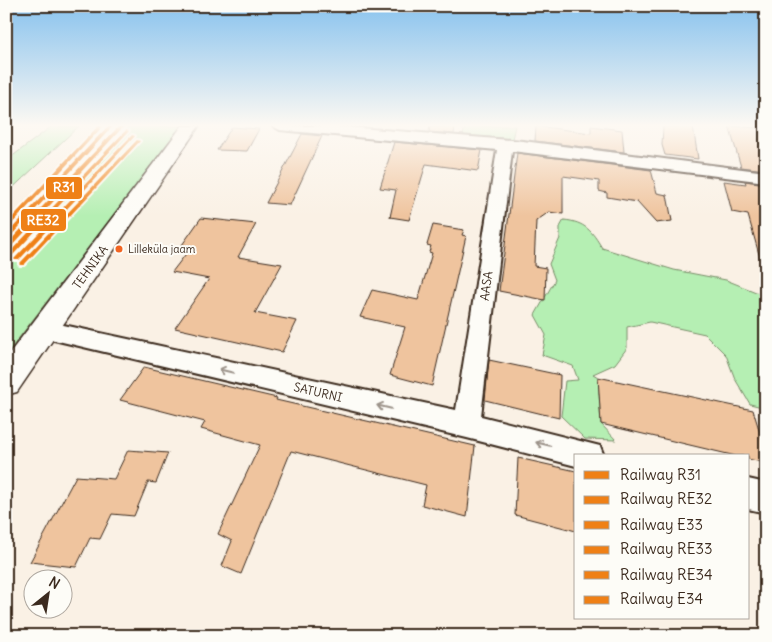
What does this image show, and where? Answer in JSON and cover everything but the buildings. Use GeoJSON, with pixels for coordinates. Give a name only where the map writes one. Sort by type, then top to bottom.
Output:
{"type":"FeatureCollection","features":[{"type":"Feature","properties":{"kind":"main road","name":"TEHNIKA"},"geometry":{"type":"LineString","coordinates":[[6,382],[46,330],[170,156]]}},
{"type":"Feature","properties":{"kind":"street","name":"AASA"},"geometry":{"type":"LineString","coordinates":[[467,426],[515,156]]}},
{"type":"Feature","properties":{"kind":"street"},"geometry":{"type":"LineString","coordinates":[[612,156],[766,177]]}},
{"type":"Feature","properties":{"kind":"street","name":"SATURNI"},"geometry":{"type":"LineString","coordinates":[[46,330],[582,454]]}},
{"type":"Feature","properties":{"kind":"street"},"geometry":{"type":"LineString","coordinates":[[750,494],[766,498]]}},
{"type":"Feature","properties":{"kind":"green space"},"geometry":{"type":"Polygon","coordinates":[[[13,156],[47,156],[6,194],[6,161],[13,156]]]}},
{"type":"Feature","properties":{"kind":"green space"},"geometry":{"type":"Polygon","coordinates":[[[102,156],[158,156],[6,355],[6,263],[102,156]]]}},
{"type":"Feature","properties":{"kind":"green space"},"geometry":{"type":"Polygon","coordinates":[[[564,220],[583,225],[595,237],[602,248],[674,270],[726,280],[766,296],[766,408],[750,404],[735,379],[726,355],[705,334],[650,322],[627,327],[627,348],[615,364],[593,374],[598,377],[601,424],[616,440],[585,439],[561,416],[565,381],[578,380],[573,366],[542,355],[546,335],[535,315],[555,280],[549,264],[560,238],[560,227],[564,220]]]}},
{"type":"Feature","properties":{"kind":"rail line","name":"RE34"},"geometry":{"type":"LineString","coordinates":[[6,227],[73,156]]}},
{"type":"Feature","properties":{"kind":"rail line","name":"E33"},"geometry":{"type":"LineString","coordinates":[[6,238],[83,156]]}},
{"type":"Feature","properties":{"kind":"rail line","name":"R31"},"geometry":{"type":"LineString","coordinates":[[6,249],[94,156]]}},
{"type":"Feature","properties":{"kind":"rail line","name":"RE32"},"geometry":{"type":"LineString","coordinates":[[11,254],[103,156]]}},
{"type":"Feature","properties":{"kind":"rail line","name":"RE33"},"geometry":{"type":"LineString","coordinates":[[17,259],[114,156]]}},
{"type":"Feature","properties":{"kind":"rail line","name":"E34"},"geometry":{"type":"LineString","coordinates":[[22,264],[124,156]]}},
{"type":"Feature","properties":{"kind":"place","name":"Lilleküla jaam"},"geometry":{"type":"Point","coordinates":[119,249]}}]}
